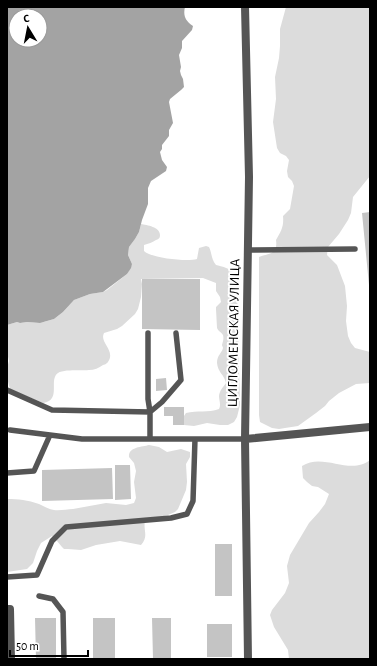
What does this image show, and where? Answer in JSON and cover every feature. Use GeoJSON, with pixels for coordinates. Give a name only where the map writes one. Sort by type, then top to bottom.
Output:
{"type":"FeatureCollection","features":[{"type":"Feature","properties":{"kind":"street","name":"ЦИГЛОМЕНСКАЯ УЛИЦА"},"geometry":{"type":"LineString","coordinates":[[245,7],[249,177],[245,439],[248,659]]}},
{"type":"Feature","properties":{"kind":"street"},"geometry":{"type":"LineString","coordinates":[[245,439],[370,427]]}},
{"type":"Feature","properties":{"kind":"street"},"geometry":{"type":"LineString","coordinates":[[7,609],[10,609],[11,659]]}},
{"type":"Feature","properties":{"kind":"lane"},"geometry":{"type":"LineString","coordinates":[[248,250],[355,249]]}},
{"type":"Feature","properties":{"kind":"lane"},"geometry":{"type":"LineString","coordinates":[[148,333],[148,399],[150,412],[150,439]]}},
{"type":"Feature","properties":{"kind":"lane"},"geometry":{"type":"LineString","coordinates":[[7,390],[52,410],[150,412],[162,402],[181,380],[176,333]]}},
{"type":"Feature","properties":{"kind":"lane"},"geometry":{"type":"LineString","coordinates":[[10,430],[82,439],[245,439]]}},
{"type":"Feature","properties":{"kind":"lane"},"geometry":{"type":"LineString","coordinates":[[7,473],[34,471],[50,435]]}},
{"type":"Feature","properties":{"kind":"lane"},"geometry":{"type":"LineString","coordinates":[[7,577],[37,575],[52,541],[66,527],[172,518],[187,514],[193,501],[195,439]]}},
{"type":"Feature","properties":{"kind":"lane"},"geometry":{"type":"LineString","coordinates":[[39,596],[53,599],[63,612],[64,659]]}},
{"type":"Feature","properties":{"kind":"shaded area"},"geometry":{"type":"Polygon","coordinates":[[[7,7],[185,7],[185,18],[193,26],[192,30],[182,41],[182,48],[179,55],[181,67],[180,71],[184,87],[170,99],[169,102],[173,123],[169,130],[169,136],[162,145],[160,152],[162,160],[167,167],[166,171],[151,181],[148,188],[148,204],[139,232],[129,247],[128,255],[132,264],[131,268],[127,274],[103,292],[90,294],[74,300],[54,319],[40,323],[17,322],[7,325],[7,7]]]}},
{"type":"Feature","properties":{"kind":"shaded area"},"geometry":{"type":"Polygon","coordinates":[[[286,7],[370,7],[370,176],[353,197],[351,213],[348,220],[328,247],[327,255],[337,265],[345,286],[347,306],[346,321],[348,336],[351,343],[355,348],[370,352],[370,383],[356,384],[339,393],[325,406],[298,426],[279,429],[272,428],[260,422],[259,415],[259,257],[270,254],[276,248],[276,240],[283,226],[283,216],[290,209],[294,186],[288,177],[287,171],[289,160],[286,156],[280,153],[277,148],[273,122],[276,99],[275,77],[279,58],[280,29],[286,7]]]}},
{"type":"Feature","properties":{"kind":"shaded area"},"geometry":{"type":"Polygon","coordinates":[[[141,224],[156,228],[160,236],[159,239],[144,245],[144,251],[154,256],[169,259],[192,260],[197,259],[199,248],[206,246],[209,247],[216,265],[230,269],[236,275],[240,405],[234,422],[228,425],[207,423],[194,426],[184,425],[184,416],[186,413],[219,409],[219,394],[226,383],[217,363],[223,348],[223,335],[217,328],[216,307],[221,302],[220,297],[216,291],[216,283],[203,278],[141,279],[141,297],[135,314],[122,326],[104,333],[103,337],[110,354],[110,358],[106,364],[93,370],[58,373],[54,380],[52,398],[43,403],[10,389],[7,378],[9,361],[7,352],[7,325],[17,322],[37,323],[54,319],[74,300],[107,290],[127,274],[132,264],[128,255],[129,247],[139,232],[141,224]]]}},
{"type":"Feature","properties":{"kind":"shaded area"},"geometry":{"type":"Polygon","coordinates":[[[149,445],[159,447],[167,452],[181,449],[190,452],[190,457],[186,464],[186,490],[178,509],[168,515],[152,517],[145,521],[145,539],[141,545],[120,541],[96,545],[81,550],[64,549],[52,536],[41,543],[33,563],[27,569],[7,572],[7,499],[31,502],[56,510],[73,509],[106,503],[126,505],[134,503],[136,498],[134,482],[136,471],[129,454],[133,449],[149,445]]]}},
{"type":"Feature","properties":{"kind":"shaded area"},"geometry":{"type":"Polygon","coordinates":[[[370,460],[370,659],[289,659],[288,650],[274,627],[270,615],[285,593],[289,583],[287,566],[290,555],[309,523],[325,504],[329,494],[318,487],[312,486],[303,478],[302,466],[310,462],[319,461],[354,466],[370,460]]]}},
{"type":"Feature","properties":{"kind":"building"},"geometry":{"type":"Polygon","coordinates":[[[370,212],[370,285],[369,285],[362,213],[370,212]]]}},
{"type":"Feature","properties":{"kind":"building"},"geometry":{"type":"Polygon","coordinates":[[[142,279],[200,279],[200,330],[142,329],[142,279]]]}},
{"type":"Feature","properties":{"kind":"building"},"geometry":{"type":"Polygon","coordinates":[[[166,378],[167,390],[156,391],[156,379],[166,378]]]}},
{"type":"Feature","properties":{"kind":"building"},"geometry":{"type":"Polygon","coordinates":[[[164,407],[184,407],[184,425],[173,425],[173,416],[164,416],[164,407]]]}},
{"type":"Feature","properties":{"kind":"building"},"geometry":{"type":"Polygon","coordinates":[[[115,465],[130,465],[131,499],[115,500],[115,465]]]}},
{"type":"Feature","properties":{"kind":"building"},"geometry":{"type":"Polygon","coordinates":[[[112,468],[113,499],[42,501],[42,470],[112,468]]]}},
{"type":"Feature","properties":{"kind":"building"},"geometry":{"type":"Polygon","coordinates":[[[215,544],[232,544],[232,596],[215,596],[215,544]]]}},
{"type":"Feature","properties":{"kind":"building"},"geometry":{"type":"Polygon","coordinates":[[[35,618],[56,618],[56,659],[36,659],[35,618]]]}},
{"type":"Feature","properties":{"kind":"building"},"geometry":{"type":"Polygon","coordinates":[[[93,618],[115,618],[115,659],[93,659],[93,618]]]}},
{"type":"Feature","properties":{"kind":"building"},"geometry":{"type":"Polygon","coordinates":[[[152,618],[171,618],[171,659],[153,659],[152,618]]]}},
{"type":"Feature","properties":{"kind":"building"},"geometry":{"type":"Polygon","coordinates":[[[207,624],[232,624],[232,657],[207,657],[207,624]]]}}]}
